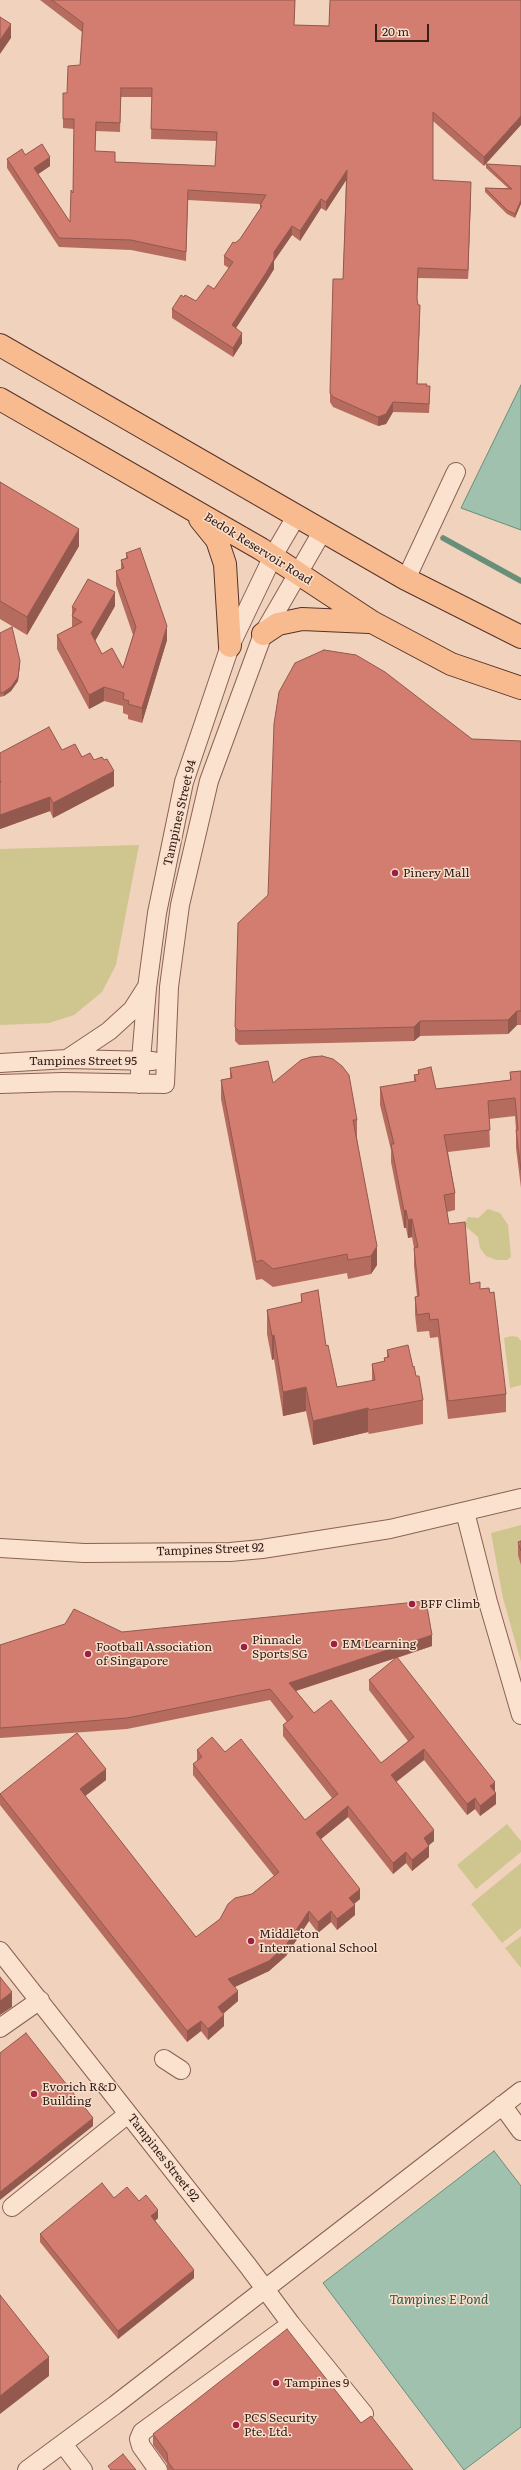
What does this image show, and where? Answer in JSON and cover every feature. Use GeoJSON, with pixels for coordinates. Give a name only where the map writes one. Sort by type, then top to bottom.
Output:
{"type":"FeatureCollection","features":[{"type":"Feature","properties":{"kind":"main road"},"geometry":{"type":"LineString","coordinates":[[0,345],[297,515],[322,532],[406,579],[521,637]]}},
{"type":"Feature","properties":{"kind":"main road","name":"Bedok Reservoir Road"},"geometry":{"type":"LineString","coordinates":[[0,399],[188,505],[273,556],[372,622],[451,664],[521,688]]}},
{"type":"Feature","properties":{"kind":"main road"},"geometry":{"type":"LineString","coordinates":[[188,505],[217,540],[225,564],[230,646]]}},
{"type":"Feature","properties":{"kind":"main road"},"geometry":{"type":"LineString","coordinates":[[263,634],[278,624],[302,619],[372,622]]}},
{"type":"Feature","properties":{"kind":"street"},"geometry":{"type":"LineString","coordinates":[[406,579],[416,553],[456,472]]}},
{"type":"Feature","properties":{"kind":"street","name":"Tampines Street 94"},"geometry":{"type":"LineString","coordinates":[[139,1084],[147,988],[157,912],[184,782],[230,646],[273,556],[297,515]]}},
{"type":"Feature","properties":{"kind":"street","name":"Tampines Street 94"},"geometry":{"type":"LineString","coordinates":[[165,1084],[169,987],[180,905],[209,781],[263,634],[322,532]]}},
{"type":"Feature","properties":{"kind":"street"},"geometry":{"type":"LineString","coordinates":[[67,1059],[109,1031],[132,1010],[147,988]]}},
{"type":"Feature","properties":{"kind":"street","name":"Tampines Street 95"},"geometry":{"type":"LineString","coordinates":[[0,1063],[67,1059],[140,1061],[166,1060]]}},
{"type":"Feature","properties":{"kind":"street","name":"Tampines Street 95"},"geometry":{"type":"LineString","coordinates":[[0,1084],[63,1082],[165,1084]]}},
{"type":"Feature","properties":{"kind":"street","name":"Tampines Street 92"},"geometry":{"type":"LineString","coordinates":[[0,1548],[84,1553],[230,1552],[390,1529],[521,1498]]}},
{"type":"Feature","properties":{"kind":"street"},"geometry":{"type":"LineString","coordinates":[[465,1512],[494,1624],[521,1715]]}},
{"type":"Feature","properties":{"kind":"street","name":"Tampines Street 92"},"geometry":{"type":"LineString","coordinates":[[0,1951],[266,2289],[291,2324],[364,2414]]}},
{"type":"Feature","properties":{"kind":"street"},"geometry":{"type":"LineString","coordinates":[[0,2028],[40,2000]]}},
{"type":"Feature","properties":{"kind":"street"},"geometry":{"type":"LineString","coordinates":[[164,2059],[181,2070]]}},
{"type":"Feature","properties":{"kind":"street"},"geometry":{"type":"LineString","coordinates":[[27,2470],[266,2289],[446,2147],[521,2091]]}},
{"type":"Feature","properties":{"kind":"street"},"geometry":{"type":"LineString","coordinates":[[502,2105],[521,2131]]}},
{"type":"Feature","properties":{"kind":"street"},"geometry":{"type":"LineString","coordinates":[[12,2207],[128,2114]]}},
{"type":"Feature","properties":{"kind":"street"},"geometry":{"type":"LineString","coordinates":[[158,2470],[141,2446],[139,2439],[142,2432],[291,2324]]}},
{"type":"Feature","properties":{"kind":"street"},"geometry":{"type":"LineString","coordinates":[[63,2444],[83,2470]]}},
{"type":"Feature","properties":{"kind":"shaded area"},"geometry":{"type":"Polygon","coordinates":[[[139,845],[116,965],[102,992],[74,1015],[49,1023],[0,1025],[0,849],[139,845]]]}},
{"type":"Feature","properties":{"kind":"shaded area"},"geometry":{"type":"Polygon","coordinates":[[[488,1209],[500,1213],[508,1225],[511,1257],[507,1260],[497,1260],[486,1256],[480,1248],[478,1237],[464,1225],[468,1217],[478,1218],[488,1209]]]}},
{"type":"Feature","properties":{"kind":"shaded area"},"geometry":{"type":"Polygon","coordinates":[[[512,1336],[518,1337],[521,1341],[521,1385],[510,1388],[504,1338],[512,1336]]]}},
{"type":"Feature","properties":{"kind":"shaded area"},"geometry":{"type":"Polygon","coordinates":[[[521,1525],[521,1662],[503,1598],[491,1533],[521,1525]]]}},
{"type":"Feature","properties":{"kind":"shaded area"},"geometry":{"type":"Polygon","coordinates":[[[507,1824],[521,1841],[521,1852],[476,1889],[457,1865],[507,1824]]]}},
{"type":"Feature","properties":{"kind":"shaded area"},"geometry":{"type":"Polygon","coordinates":[[[521,1863],[521,1928],[502,1943],[471,1904],[521,1863]]]}},
{"type":"Feature","properties":{"kind":"shaded area"},"geometry":{"type":"Polygon","coordinates":[[[521,1936],[521,1968],[505,1948],[521,1936]]]}},
{"type":"Feature","properties":{"kind":"water"},"geometry":{"type":"Polygon","coordinates":[[[521,385],[521,530],[461,508],[521,385]]]}},
{"type":"Feature","properties":{"kind":"water","name":"Tampines E Pond"},"geometry":{"type":"Polygon","coordinates":[[[494,2151],[521,2186],[521,2427],[464,2470],[323,2283],[494,2151]]]}},
{"type":"Feature","properties":{"kind":"building"},"geometry":{"type":"Polygon","coordinates":[[[52,0],[295,0],[294,25],[329,26],[330,0],[521,0],[521,116],[484,157],[433,112],[433,180],[471,182],[468,270],[418,268],[417,298],[418,305],[420,305],[417,384],[427,384],[426,386],[430,386],[429,404],[393,402],[386,414],[378,417],[333,397],[330,393],[333,279],[343,279],[347,170],[326,202],[321,199],[300,231],[292,226],[274,252],[274,259],[266,273],[232,325],[242,333],[233,348],[172,309],[181,295],[184,297],[185,295],[196,301],[208,285],[214,289],[233,262],[224,256],[233,242],[235,243],[240,239],[262,206],[260,205],[266,195],[188,190],[186,252],[131,240],[59,238],[7,159],[22,149],[25,155],[42,144],[50,157],[34,168],[70,222],[71,190],[73,193],[74,119],[63,119],[63,93],[67,93],[68,66],[80,65],[83,23],[52,0]],[[121,88],[120,123],[96,122],[95,151],[115,152],[115,162],[215,166],[217,132],[151,129],[152,88],[121,88]]]}},
{"type":"Feature","properties":{"kind":"building"},"geometry":{"type":"Polygon","coordinates":[[[0,17],[11,24],[0,40],[0,17]]]}},
{"type":"Feature","properties":{"kind":"building"},"geometry":{"type":"Polygon","coordinates":[[[486,164],[521,166],[521,200],[515,214],[507,210],[485,188],[512,189],[486,164]]]}},
{"type":"Feature","properties":{"kind":"building"},"geometry":{"type":"Polygon","coordinates":[[[0,482],[79,529],[27,617],[0,601],[0,482]]]}},
{"type":"Feature","properties":{"kind":"building"},"geometry":{"type":"Polygon","coordinates":[[[140,548],[167,626],[142,708],[128,704],[129,701],[123,699],[124,693],[104,687],[89,695],[57,635],[82,622],[72,616],[76,609],[72,607],[88,579],[115,592],[91,633],[102,654],[112,648],[123,668],[136,627],[116,571],[124,568],[121,560],[128,558],[126,553],[140,548]]]}},
{"type":"Feature","properties":{"kind":"building"},"geometry":{"type":"Polygon","coordinates":[[[12,627],[20,661],[18,677],[11,687],[0,693],[0,633],[12,627]]]}},
{"type":"Feature","properties":{"kind":"building","name":"Pinery Mall"},"geometry":{"type":"Polygon","coordinates":[[[324,650],[356,655],[385,672],[472,739],[521,741],[521,1011],[517,1011],[508,1020],[420,1021],[414,1027],[239,1031],[235,1027],[238,923],[268,895],[274,724],[279,692],[295,663],[324,650]]]}},
{"type":"Feature","properties":{"kind":"building"},"geometry":{"type":"Polygon","coordinates":[[[49,727],[62,750],[75,744],[82,757],[90,753],[94,760],[102,757],[104,760],[107,759],[114,771],[53,803],[50,797],[0,815],[0,753],[49,727]]]}},
{"type":"Feature","properties":{"kind":"building"},"geometry":{"type":"Polygon","coordinates":[[[322,1056],[333,1059],[342,1066],[349,1075],[357,1120],[353,1120],[377,1246],[371,1256],[348,1260],[347,1254],[273,1269],[262,1260],[256,1262],[221,1080],[232,1078],[230,1068],[268,1061],[273,1083],[301,1060],[322,1056]]]}},
{"type":"Feature","properties":{"kind":"building"},"geometry":{"type":"Polygon","coordinates":[[[431,1067],[436,1089],[511,1080],[510,1072],[521,1071],[521,1170],[516,1130],[518,1130],[515,1098],[488,1101],[490,1130],[444,1135],[455,1193],[444,1195],[449,1224],[465,1222],[470,1284],[480,1282],[480,1289],[489,1288],[490,1293],[494,1292],[506,1394],[448,1401],[438,1319],[430,1320],[429,1313],[417,1315],[415,1297],[419,1296],[414,1248],[418,1247],[412,1219],[408,1220],[406,1210],[404,1211],[391,1144],[394,1144],[380,1087],[416,1081],[414,1075],[419,1074],[418,1070],[431,1067]]]}},
{"type":"Feature","properties":{"kind":"building"},"geometry":{"type":"Polygon","coordinates":[[[318,1290],[326,1346],[328,1345],[337,1387],[375,1380],[372,1364],[385,1361],[384,1358],[389,1357],[387,1350],[408,1345],[416,1376],[419,1376],[423,1400],[369,1410],[368,1408],[313,1421],[306,1387],[283,1392],[274,1335],[272,1336],[267,1310],[302,1302],[301,1294],[318,1290]]]}},
{"type":"Feature","properties":{"kind":"building"},"geometry":{"type":"Polygon","coordinates":[[[521,1541],[521,1551],[518,1542],[521,1541]]]}},
{"type":"Feature","properties":{"kind":"building"},"geometry":{"type":"Polygon","coordinates":[[[426,1601],[432,1635],[289,1683],[314,1713],[331,1700],[381,1763],[414,1737],[369,1680],[397,1657],[495,1782],[490,1786],[496,1793],[480,1806],[475,1798],[467,1804],[424,1749],[391,1775],[434,1830],[424,1838],[429,1846],[412,1860],[406,1852],[393,1863],[348,1806],[316,1833],[360,1889],[349,1898],[355,1905],[337,1919],[331,1911],[318,1922],[309,1911],[286,1945],[269,1961],[228,1979],[238,1991],[218,2007],[224,2015],[208,2029],[201,2021],[187,2031],[0,1794],[77,1733],[106,1769],[80,1789],[196,1937],[220,1919],[228,1904],[235,1898],[252,1894],[279,1872],[193,1764],[202,1757],[197,1750],[212,1737],[225,1752],[241,1739],[305,1820],[338,1794],[283,1725],[293,1717],[270,1689],[127,1718],[0,1728],[0,1645],[65,1624],[74,1609],[122,1632],[426,1601]]]}},
{"type":"Feature","properties":{"kind":"building"},"geometry":{"type":"Polygon","coordinates":[[[0,1977],[12,1992],[0,2001],[0,1977]]]}},
{"type":"Feature","properties":{"kind":"building","name":"Evorich R&D Building"},"geometry":{"type":"Polygon","coordinates":[[[26,2033],[93,2118],[0,2192],[0,2053],[26,2033]]]}},
{"type":"Feature","properties":{"kind":"building"},"geometry":{"type":"Polygon","coordinates":[[[102,2183],[114,2198],[127,2187],[139,2201],[146,2195],[158,2210],[151,2216],[194,2270],[118,2331],[40,2234],[102,2183]]]}},
{"type":"Feature","properties":{"kind":"building"},"geometry":{"type":"Polygon","coordinates":[[[0,2295],[49,2357],[0,2396],[0,2295]]]}},
{"type":"Feature","properties":{"kind":"building","name":"Tampines 9"},"geometry":{"type":"Polygon","coordinates":[[[287,2329],[361,2423],[371,2416],[413,2470],[174,2470],[168,2462],[167,2453],[153,2434],[287,2329]]]}},
{"type":"Feature","properties":{"kind":"building"},"geometry":{"type":"Polygon","coordinates":[[[123,2454],[136,2470],[111,2470],[108,2466],[123,2454]]]}},
{"type":"Feature","properties":{"kind":"waterway"},"geometry":{"type":"LineString","coordinates":[[443,538],[521,581]]}},
{"type":"Feature","properties":{"kind":"place","name":"Pinery Mall"},"geometry":{"type":"Point","coordinates":[395,873]}},
{"type":"Feature","properties":{"kind":"place","name":"BFF Climb"},"geometry":{"type":"Point","coordinates":[412,1604]}},
{"type":"Feature","properties":{"kind":"place","name":"EM Learning"},"geometry":{"type":"Point","coordinates":[334,1644]}},
{"type":"Feature","properties":{"kind":"place","name":"Pinnacle Sports SG"},"geometry":{"type":"Point","coordinates":[244,1647]}},
{"type":"Feature","properties":{"kind":"place","name":"Football Association of Singapore"},"geometry":{"type":"Point","coordinates":[88,1654]}},
{"type":"Feature","properties":{"kind":"place","name":"Middleton International School"},"geometry":{"type":"Point","coordinates":[251,1941]}},
{"type":"Feature","properties":{"kind":"place","name":"Evorich R&D Building"},"geometry":{"type":"Point","coordinates":[34,2094]}},
{"type":"Feature","properties":{"kind":"place","name":"Tampines 9"},"geometry":{"type":"Point","coordinates":[276,2383]}},
{"type":"Feature","properties":{"kind":"place","name":"PCS Security Pte. Ltd."},"geometry":{"type":"Point","coordinates":[236,2425]}}]}
